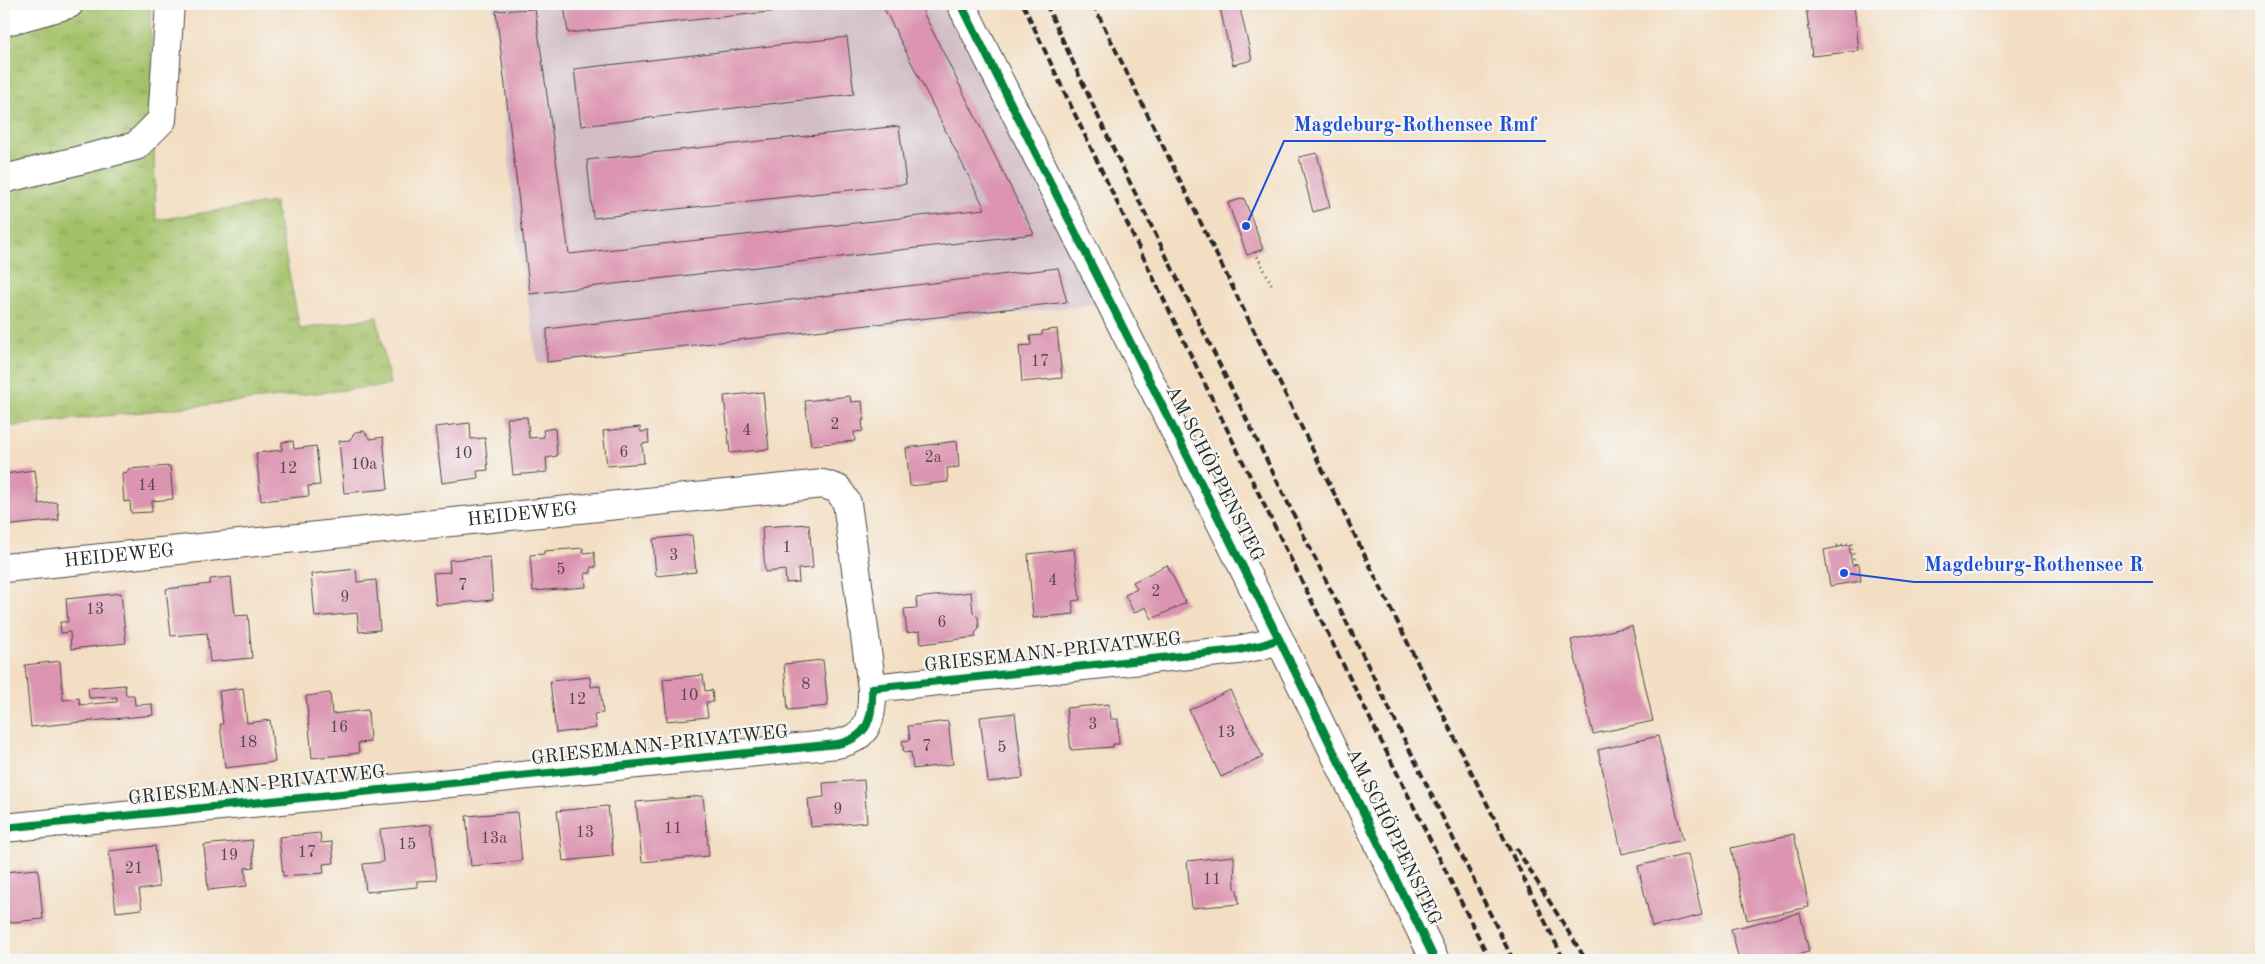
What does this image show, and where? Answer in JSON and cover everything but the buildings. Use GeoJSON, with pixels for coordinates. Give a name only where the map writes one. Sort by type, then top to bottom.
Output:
{"type":"FeatureCollection","features":[{"type":"Feature","properties":{"kind":"street"},"geometry":{"type":"LineString","coordinates":[[4,22],[69,4]]}},
{"type":"Feature","properties":{"kind":"street"},"geometry":{"type":"LineString","coordinates":[[4,179],[136,146],[162,120],[170,4]]}},
{"type":"Feature","properties":{"kind":"street","name":"AM SCHÖPPENSTEG"},"geometry":{"type":"LineString","coordinates":[[961,4],[1279,639],[1435,960]]}},
{"type":"Feature","properties":{"kind":"street","name":"HEIDEWEG"},"geometry":{"type":"LineString","coordinates":[[4,568],[826,484],[835,487],[843,494],[849,511],[872,688]]}},
{"type":"Feature","properties":{"kind":"street","name":"GRIESEMANN-PRIVATWEG"},"geometry":{"type":"LineString","coordinates":[[4,828],[837,744],[852,740],[861,734],[866,727],[872,708],[872,688],[1238,650],[1279,639]]}},
{"type":"Feature","properties":{"kind":"path"},"geometry":{"type":"LineString","coordinates":[[1255,252],[1272,285]]}},
{"type":"Feature","properties":{"kind":"path"},"geometry":{"type":"LineString","coordinates":[[1837,546],[1851,543],[1855,565]]}},
{"type":"Feature","properties":{"kind":"shaded area"},"geometry":{"type":"Polygon","coordinates":[[[493,4],[944,4],[1097,304],[538,364],[516,229],[493,4]]]}},
{"type":"Feature","properties":{"kind":"green space"},"geometry":{"type":"Polygon","coordinates":[[[4,4],[150,4],[156,220],[275,202],[300,329],[377,317],[390,385],[4,427],[4,4]]]}},
{"type":"Feature","properties":{"kind":"railway"},"geometry":{"type":"LineString","coordinates":[[1023,4],[1195,364],[1490,960]]}},
{"type":"Feature","properties":{"kind":"railway"},"geometry":{"type":"LineString","coordinates":[[1046,4],[1110,142],[1513,960]]}},
{"type":"Feature","properties":{"kind":"railway"},"geometry":{"type":"LineString","coordinates":[[1093,4],[1564,960]]}},
{"type":"Feature","properties":{"kind":"railway"},"geometry":{"type":"LineString","coordinates":[[1516,848],[1586,960]]}},
{"type":"Feature","properties":{"kind":"cycle path"},"geometry":{"type":"LineString","coordinates":[[961,4],[1279,639],[1435,960]]}},
{"type":"Feature","properties":{"kind":"cycle path"},"geometry":{"type":"LineString","coordinates":[[4,828],[837,744],[856,737],[867,725],[870,717],[872,688],[1238,650],[1279,639]]}},
{"type":"Feature","properties":{"kind":"place","name":"Magdeburg-Rothensee Rmf"},"geometry":{"type":"Point","coordinates":[1246,226]}},
{"type":"Feature","properties":{"kind":"place","name":"Magdeburg-Rothensee R"},"geometry":{"type":"Point","coordinates":[1844,573]}}]}
